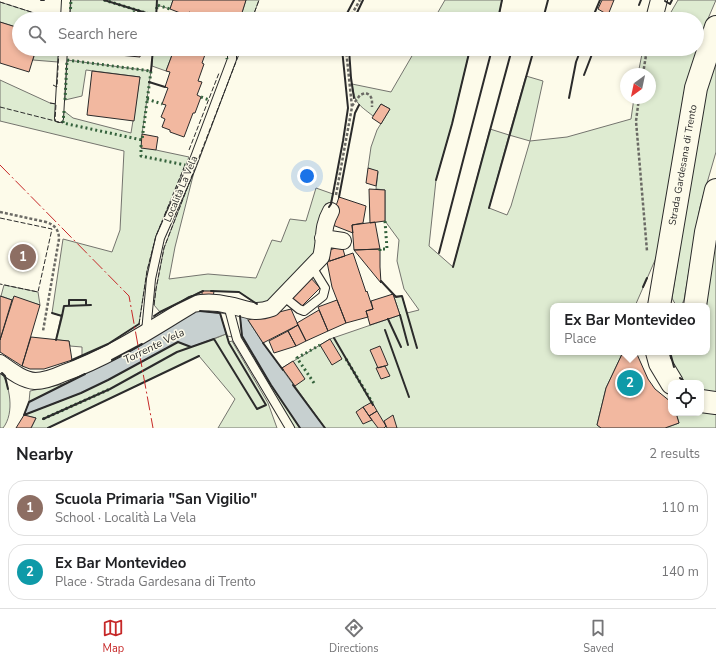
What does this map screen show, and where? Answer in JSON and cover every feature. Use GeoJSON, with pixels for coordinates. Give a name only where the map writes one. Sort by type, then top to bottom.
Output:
{"type":"FeatureCollection","features":[{"type":"Feature","properties":{"kind":"main road","name":"Strada Gardesana di Trento"},"geometry":{"type":"LineString","coordinates":[[660,303],[696,88],[716,27]]}},
{"type":"Feature","properties":{"kind":"main road"},"geometry":{"type":"LineString","coordinates":[[695,303],[706,232],[716,190]]}},
{"type":"Feature","properties":{"kind":"main road"},"geometry":{"type":"LineString","coordinates":[[658,355],[660,363],[670,380]]}},
{"type":"Feature","properties":{"kind":"main road"},"geometry":{"type":"LineString","coordinates":[[704,401],[716,403]]}},
{"type":"Feature","properties":{"kind":"street"},"geometry":{"type":"LineString","coordinates":[[656,12],[659,0]]}},
{"type":"Feature","properties":{"kind":"street"},"geometry":{"type":"LineString","coordinates":[[0,363],[22,377],[34,381],[46,380],[81,367],[146,332],[193,304],[206,303],[229,310],[265,310],[272,308],[321,257],[325,223],[331,211]]}},
{"type":"Feature","properties":{"kind":"street"},"geometry":{"type":"LineString","coordinates":[[323,238],[343,241]]}},
{"type":"Feature","properties":{"kind":"lane"},"geometry":{"type":"LineString","coordinates":[[65,12],[66,0]]}},
{"type":"Feature","properties":{"kind":"lane"},"geometry":{"type":"LineString","coordinates":[[59,118],[63,56]]}},
{"type":"Feature","properties":{"kind":"lane","name":"Località La Vela"},"geometry":{"type":"LineString","coordinates":[[146,332],[151,279],[160,238],[191,168],[232,56]]}},
{"type":"Feature","properties":{"kind":"lane"},"geometry":{"type":"LineString","coordinates":[[283,296],[299,309],[304,311],[323,296],[325,288],[312,267]]}},
{"type":"Feature","properties":{"kind":"lane"},"geometry":{"type":"LineString","coordinates":[[229,310],[237,339],[290,428]]}},
{"type":"Feature","properties":{"kind":"path"},"geometry":{"type":"LineString","coordinates":[[353,12],[360,0]]}},
{"type":"Feature","properties":{"kind":"path"},"geometry":{"type":"LineString","coordinates":[[331,211],[334,205],[352,107],[347,56]]}},
{"type":"Feature","properties":{"kind":"path"},"geometry":{"type":"LineString","coordinates":[[644,68],[646,56]]}},
{"type":"Feature","properties":{"kind":"path"},"geometry":{"type":"LineString","coordinates":[[352,107],[360,95],[365,93],[370,95],[372,107]]}},
{"type":"Feature","properties":{"kind":"path"},"geometry":{"type":"LineString","coordinates":[[638,104],[636,121],[647,252]]}},
{"type":"Feature","properties":{"kind":"path"},"geometry":{"type":"LineString","coordinates":[[0,212],[46,222],[53,225],[58,231],[59,239],[43,331]]}},
{"type":"Feature","properties":{"kind":"green space"},"geometry":{"type":"Polygon","coordinates":[[[71,0],[173,0],[170,9],[157,5],[156,12],[142,12],[135,10],[134,12],[70,12],[71,0]]]}},
{"type":"Feature","properties":{"kind":"green space"},"geometry":{"type":"Polygon","coordinates":[[[246,0],[259,0],[255,12],[242,12],[246,0]]]}},
{"type":"Feature","properties":{"kind":"green space"},"geometry":{"type":"Polygon","coordinates":[[[445,0],[502,0],[500,12],[438,12],[445,0]]]}},
{"type":"Feature","properties":{"kind":"green space"},"geometry":{"type":"Polygon","coordinates":[[[678,0],[716,0],[704,30],[704,12],[671,12],[678,0]]]}},
{"type":"Feature","properties":{"kind":"green space"},"geometry":{"type":"Polygon","coordinates":[[[0,2],[31,12],[12,12],[12,26],[0,22],[0,2]]]}},
{"type":"Feature","properties":{"kind":"green space"},"geometry":{"type":"Polygon","coordinates":[[[716,53],[716,152],[700,207],[684,300],[682,303],[675,303],[672,298],[705,85],[716,53]]]}},
{"type":"Feature","properties":{"kind":"green space"},"geometry":{"type":"Polygon","coordinates":[[[34,56],[58,56],[58,62],[33,60],[34,56]]]}},
{"type":"Feature","properties":{"kind":"green space"},"geometry":{"type":"Polygon","coordinates":[[[153,56],[172,56],[166,71],[152,66],[153,56]]]}},
{"type":"Feature","properties":{"kind":"green space"},"geometry":{"type":"Polygon","coordinates":[[[412,56],[468,56],[452,124],[436,180],[429,246],[453,267],[490,129],[509,135],[489,208],[507,215],[530,141],[567,137],[631,119],[633,104],[656,104],[656,68],[639,68],[642,56],[696,56],[684,93],[659,247],[656,258],[636,303],[550,303],[550,355],[622,355],[606,388],[597,425],[601,428],[325,428],[282,368],[330,339],[400,315],[393,294],[396,296],[402,296],[407,313],[419,310],[404,289],[397,261],[399,240],[385,221],[385,190],[376,189],[378,172],[368,168],[371,147],[377,130],[390,109],[381,104],[373,116],[356,100],[352,84],[391,92],[412,56]]]}},
{"type":"Feature","properties":{"kind":"green space"},"geometry":{"type":"Polygon","coordinates":[[[67,60],[151,71],[142,134],[156,150],[189,157],[156,236],[147,271],[139,324],[108,344],[82,356],[82,347],[70,346],[69,341],[56,340],[61,316],[52,313],[63,239],[112,252],[120,230],[124,151],[0,121],[0,80],[50,103],[56,104],[55,121],[63,122],[64,111],[73,118],[131,133],[140,77],[86,70],[82,96],[65,100],[67,60]]]}},
{"type":"Feature","properties":{"kind":"green space"},"geometry":{"type":"Polygon","coordinates":[[[526,76],[543,81],[530,141],[509,135],[526,76]]]}},
{"type":"Feature","properties":{"kind":"green space"},"geometry":{"type":"Polygon","coordinates":[[[195,168],[175,247],[169,279],[208,274],[256,278],[272,240],[281,242],[290,219],[306,221],[316,188],[333,194],[315,259],[270,303],[257,304],[239,292],[202,291],[160,312],[154,305],[164,248],[195,168]]]}},
{"type":"Feature","properties":{"kind":"green space"},"geometry":{"type":"Polygon","coordinates":[[[716,232],[716,393],[704,391],[704,380],[683,380],[676,370],[671,355],[710,355],[710,303],[706,303],[716,232]]]}},
{"type":"Feature","properties":{"kind":"green space"},"geometry":{"type":"Polygon","coordinates":[[[4,285],[38,292],[40,305],[14,297],[12,300],[1,296],[4,285]]]}},
{"type":"Feature","properties":{"kind":"green space"},"geometry":{"type":"Polygon","coordinates":[[[226,334],[229,342],[232,341],[268,403],[277,428],[218,428],[235,399],[199,356],[48,428],[31,428],[36,418],[24,415],[81,393],[178,342],[214,339],[226,334]]]}},
{"type":"Feature","properties":{"kind":"green space"},"geometry":{"type":"Polygon","coordinates":[[[242,336],[271,385],[300,428],[295,428],[268,386],[239,338],[242,336]]]}},
{"type":"Feature","properties":{"kind":"green space"},"geometry":{"type":"Polygon","coordinates":[[[0,370],[9,391],[10,399],[9,415],[3,428],[0,428],[0,370]]]}},
{"type":"Feature","properties":{"kind":"green space"},"geometry":{"type":"Polygon","coordinates":[[[68,383],[29,402],[30,391],[68,383]]]}},
{"type":"Feature","properties":{"kind":"green space"},"geometry":{"type":"Polygon","coordinates":[[[704,412],[716,414],[716,428],[665,428],[679,423],[677,416],[704,416],[704,412]]]}},
{"type":"Feature","properties":{"kind":"water","name":"Torrente Vela"},"geometry":{"type":"Polygon","coordinates":[[[202,311],[246,317],[263,343],[325,428],[300,428],[271,385],[242,337],[226,334],[191,347],[178,342],[81,393],[24,415],[29,402],[127,353],[192,312],[202,311]]]}},
{"type":"Feature","properties":{"kind":"pier"},"geometry":{"type":"Polygon","coordinates":[[[220,313],[240,316],[242,336],[238,338],[227,336],[220,313]]]}},
{"type":"Feature","properties":{"kind":"building"},"geometry":{"type":"Polygon","coordinates":[[[173,0],[246,0],[242,12],[178,12],[170,9],[173,0]]]}},
{"type":"Feature","properties":{"kind":"building"},"geometry":{"type":"Polygon","coordinates":[[[602,0],[614,0],[609,12],[603,12],[598,9],[602,0]]]}},
{"type":"Feature","properties":{"kind":"building"},"geometry":{"type":"Polygon","coordinates":[[[0,22],[12,26],[12,56],[34,56],[29,72],[0,63],[0,22]]]}},
{"type":"Feature","properties":{"kind":"building"},"geometry":{"type":"Polygon","coordinates":[[[172,56],[204,56],[202,63],[204,64],[198,81],[202,82],[197,95],[201,97],[184,137],[170,132],[170,130],[162,127],[165,119],[161,117],[166,105],[162,104],[168,88],[165,87],[170,72],[166,71],[172,56]]]}},
{"type":"Feature","properties":{"kind":"building"},"geometry":{"type":"Polygon","coordinates":[[[92,71],[140,77],[134,121],[87,115],[92,71]]]}},
{"type":"Feature","properties":{"kind":"building"},"geometry":{"type":"Polygon","coordinates":[[[381,104],[390,109],[381,124],[372,118],[381,104]]]}},
{"type":"Feature","properties":{"kind":"building"},"geometry":{"type":"Polygon","coordinates":[[[142,134],[158,137],[156,150],[141,148],[142,134]]]}},
{"type":"Feature","properties":{"kind":"building"},"geometry":{"type":"Polygon","coordinates":[[[368,168],[378,171],[376,186],[366,183],[368,168]]]}},
{"type":"Feature","properties":{"kind":"building"},"geometry":{"type":"Polygon","coordinates":[[[369,189],[385,190],[385,221],[370,223],[369,189]]]}},
{"type":"Feature","properties":{"kind":"building"},"geometry":{"type":"Polygon","coordinates":[[[339,197],[366,206],[363,223],[352,225],[353,233],[330,224],[339,197]]]}},
{"type":"Feature","properties":{"kind":"building"},"geometry":{"type":"Polygon","coordinates":[[[375,222],[380,249],[354,250],[352,225],[375,222]]]}},
{"type":"Feature","properties":{"kind":"building"},"geometry":{"type":"Polygon","coordinates":[[[342,246],[345,256],[330,261],[326,251],[342,246]]]}},
{"type":"Feature","properties":{"kind":"building"},"geometry":{"type":"Polygon","coordinates":[[[380,249],[380,267],[381,283],[354,250],[380,249]]]}},
{"type":"Feature","properties":{"kind":"building"},"geometry":{"type":"Polygon","coordinates":[[[353,253],[373,309],[366,311],[368,317],[346,323],[332,287],[327,262],[353,253]]]}},
{"type":"Feature","properties":{"kind":"building"},"geometry":{"type":"Polygon","coordinates":[[[309,276],[320,288],[301,307],[289,295],[309,276]]]}},
{"type":"Feature","properties":{"kind":"building"},"geometry":{"type":"Polygon","coordinates":[[[202,291],[214,291],[213,298],[202,297],[202,291]]]}},
{"type":"Feature","properties":{"kind":"building"},"geometry":{"type":"Polygon","coordinates":[[[393,294],[400,315],[370,325],[366,311],[373,309],[371,301],[393,294]]]}},
{"type":"Feature","properties":{"kind":"building"},"geometry":{"type":"Polygon","coordinates":[[[0,296],[12,300],[0,340],[0,296]]]}},
{"type":"Feature","properties":{"kind":"building"},"geometry":{"type":"Polygon","coordinates":[[[14,296],[40,305],[22,366],[0,352],[0,340],[14,296]]]}},
{"type":"Feature","properties":{"kind":"building"},"geometry":{"type":"Polygon","coordinates":[[[337,300],[346,323],[328,331],[318,307],[337,300]]]}},
{"type":"Feature","properties":{"kind":"building"},"geometry":{"type":"Polygon","coordinates":[[[291,309],[298,325],[263,343],[248,320],[291,309]]]}},
{"type":"Feature","properties":{"kind":"building"},"geometry":{"type":"Polygon","coordinates":[[[319,310],[328,331],[306,341],[297,323],[319,310]]]}},
{"type":"Feature","properties":{"kind":"building"},"geometry":{"type":"Polygon","coordinates":[[[298,325],[306,341],[296,346],[288,331],[298,325]]]}},
{"type":"Feature","properties":{"kind":"building"},"geometry":{"type":"Polygon","coordinates":[[[288,331],[296,346],[274,353],[269,341],[288,331]]]}},
{"type":"Feature","properties":{"kind":"building"},"geometry":{"type":"Polygon","coordinates":[[[31,337],[69,341],[72,360],[44,369],[30,369],[22,366],[31,337]]]}},
{"type":"Feature","properties":{"kind":"building"},"geometry":{"type":"Polygon","coordinates":[[[330,339],[342,359],[332,365],[320,345],[330,339]]]}},
{"type":"Feature","properties":{"kind":"building"},"geometry":{"type":"Polygon","coordinates":[[[380,346],[388,365],[378,368],[370,350],[380,346]]]}},
{"type":"Feature","properties":{"kind":"building"},"geometry":{"type":"Polygon","coordinates":[[[622,355],[637,355],[648,379],[655,389],[668,400],[668,416],[677,416],[679,423],[665,428],[601,428],[597,425],[606,388],[622,355]]]}},
{"type":"Feature","properties":{"kind":"building"},"geometry":{"type":"Polygon","coordinates":[[[293,361],[305,379],[295,386],[282,368],[293,361]]]}},
{"type":"Feature","properties":{"kind":"building"},"geometry":{"type":"Polygon","coordinates":[[[385,366],[390,376],[381,379],[376,368],[385,366]]]}},
{"type":"Feature","properties":{"kind":"building"},"geometry":{"type":"Polygon","coordinates":[[[372,402],[377,411],[369,416],[363,407],[372,402]]]}},
{"type":"Feature","properties":{"kind":"building"},"geometry":{"type":"Polygon","coordinates":[[[363,407],[372,420],[363,424],[356,412],[363,407]]]}},
{"type":"Feature","properties":{"kind":"building"},"geometry":{"type":"Polygon","coordinates":[[[377,411],[386,426],[384,428],[378,428],[369,416],[377,411]]]}},
{"type":"Feature","properties":{"kind":"building"},"geometry":{"type":"Polygon","coordinates":[[[24,415],[36,418],[31,428],[16,428],[24,415]]]}},
{"type":"Feature","properties":{"kind":"building"},"geometry":{"type":"Polygon","coordinates":[[[393,415],[397,428],[387,428],[384,421],[393,415]]]}},
{"type":"Feature","properties":{"kind":"hedge"},"geometry":{"type":"LineString","coordinates":[[70,12],[71,0]]}},
{"type":"Feature","properties":{"kind":"hedge"},"geometry":{"type":"LineString","coordinates":[[104,0],[143,12]]}},
{"type":"Feature","properties":{"kind":"hedge"},"geometry":{"type":"LineString","coordinates":[[156,12],[157,5],[170,9]]}},
{"type":"Feature","properties":{"kind":"hedge"},"geometry":{"type":"LineString","coordinates":[[64,111],[63,123],[142,140],[151,71],[67,60],[65,100]]}},
{"type":"Feature","properties":{"kind":"hedge"},"geometry":{"type":"LineString","coordinates":[[201,97],[209,100]]}},
{"type":"Feature","properties":{"kind":"hedge"},"geometry":{"type":"LineString","coordinates":[[147,99],[162,104]]}},
{"type":"Feature","properties":{"kind":"hedge"},"geometry":{"type":"LineString","coordinates":[[141,145],[141,156],[185,165]]}},
{"type":"Feature","properties":{"kind":"hedge"},"geometry":{"type":"LineString","coordinates":[[380,251],[380,249],[387,249],[385,221]]}},
{"type":"Feature","properties":{"kind":"hedge"},"geometry":{"type":"LineString","coordinates":[[314,383],[297,358],[320,345]]}},
{"type":"Feature","properties":{"kind":"hedge"},"geometry":{"type":"LineString","coordinates":[[346,359],[372,402],[369,403]]}},
{"type":"Feature","properties":{"kind":"hedge"},"geometry":{"type":"LineString","coordinates":[[43,419],[110,389]]}},
{"type":"Feature","properties":{"kind":"fence"},"geometry":{"type":"LineString","coordinates":[[255,12],[259,0]]}},
{"type":"Feature","properties":{"kind":"fence"},"geometry":{"type":"LineString","coordinates":[[0,2],[31,12]]}},
{"type":"Feature","properties":{"kind":"fence"},"geometry":{"type":"LineString","coordinates":[[53,85],[57,87],[59,56]]}},
{"type":"Feature","properties":{"kind":"fence"},"geometry":{"type":"LineString","coordinates":[[154,305],[164,248],[238,56]]}},
{"type":"Feature","properties":{"kind":"fence"},"geometry":{"type":"LineString","coordinates":[[189,150],[219,73]]}},
{"type":"Feature","properties":{"kind":"fence"},"geometry":{"type":"LineString","coordinates":[[50,103],[56,104],[55,121]]}},
{"type":"Feature","properties":{"kind":"fence"},"geometry":{"type":"LineString","coordinates":[[0,107],[63,123]]}},
{"type":"Feature","properties":{"kind":"fence"},"geometry":{"type":"LineString","coordinates":[[139,324],[147,271],[156,236],[185,165]]}},
{"type":"Feature","properties":{"kind":"fence"},"geometry":{"type":"LineString","coordinates":[[0,218],[52,229],[38,292],[0,284]]}},
{"type":"Feature","properties":{"kind":"wall"},"geometry":{"type":"LineString","coordinates":[[104,0],[143,12]]}},
{"type":"Feature","properties":{"kind":"wall"},"geometry":{"type":"LineString","coordinates":[[156,12],[157,0]]}},
{"type":"Feature","properties":{"kind":"wall"},"geometry":{"type":"LineString","coordinates":[[348,12],[354,0]]}},
{"type":"Feature","properties":{"kind":"wall"},"geometry":{"type":"LineString","coordinates":[[357,12],[363,0]]}},
{"type":"Feature","properties":{"kind":"wall"},"geometry":{"type":"LineString","coordinates":[[499,12],[502,0]]}},
{"type":"Feature","properties":{"kind":"wall"},"geometry":{"type":"LineString","coordinates":[[545,12],[548,0]]}},
{"type":"Feature","properties":{"kind":"wall"},"geometry":{"type":"LineString","coordinates":[[595,12],[600,0]]}},
{"type":"Feature","properties":{"kind":"wall"},"geometry":{"type":"LineString","coordinates":[[639,5],[641,0]]}},
{"type":"Feature","properties":{"kind":"wall"},"geometry":{"type":"LineString","coordinates":[[665,1],[670,4],[672,0]]}},
{"type":"Feature","properties":{"kind":"wall"},"geometry":{"type":"LineString","coordinates":[[151,71],[152,56]]}},
{"type":"Feature","properties":{"kind":"wall"},"geometry":{"type":"LineString","coordinates":[[329,207],[331,204],[348,108],[343,56]]}},
{"type":"Feature","properties":{"kind":"wall"},"geometry":{"type":"LineString","coordinates":[[349,56],[354,98]]}},
{"type":"Feature","properties":{"kind":"wall"},"geometry":{"type":"LineString","coordinates":[[436,180],[452,124],[468,56]]}},
{"type":"Feature","properties":{"kind":"wall"},"geometry":{"type":"LineString","coordinates":[[439,253],[490,56]]}},
{"type":"Feature","properties":{"kind":"wall"},"geometry":{"type":"LineString","coordinates":[[453,267],[510,56]]}},
{"type":"Feature","properties":{"kind":"wall"},"geometry":{"type":"LineString","coordinates":[[489,208],[532,56]]}},
{"type":"Feature","properties":{"kind":"wall"},"geometry":{"type":"LineString","coordinates":[[569,98],[578,56]]}},
{"type":"Feature","properties":{"kind":"wall"},"geometry":{"type":"LineString","coordinates":[[584,75],[591,56]]}},
{"type":"Feature","properties":{"kind":"wall"},"geometry":{"type":"LineString","coordinates":[[149,82],[165,87]]}},
{"type":"Feature","properties":{"kind":"wall"},"geometry":{"type":"LineString","coordinates":[[339,197],[355,113],[359,105]]}},
{"type":"Feature","properties":{"kind":"wall"},"geometry":{"type":"LineString","coordinates":[[643,287],[647,278]]}},
{"type":"Feature","properties":{"kind":"wall"},"geometry":{"type":"LineString","coordinates":[[381,281],[396,297],[402,296],[417,348]]}},
{"type":"Feature","properties":{"kind":"wall"},"geometry":{"type":"LineString","coordinates":[[154,316],[203,291]]}},
{"type":"Feature","properties":{"kind":"wall"},"geometry":{"type":"LineString","coordinates":[[211,291],[239,292],[257,304]]}},
{"type":"Feature","properties":{"kind":"wall"},"geometry":{"type":"LineString","coordinates":[[69,306],[69,300],[86,300],[86,305]]}},
{"type":"Feature","properties":{"kind":"wall"},"geometry":{"type":"LineString","coordinates":[[62,316],[64,306],[91,305]]}},
{"type":"Feature","properties":{"kind":"wall"},"geometry":{"type":"LineString","coordinates":[[43,419],[110,389],[177,352],[214,339],[257,409],[266,405],[229,343],[220,313],[200,311]]}},
{"type":"Feature","properties":{"kind":"wall"},"geometry":{"type":"LineString","coordinates":[[52,313],[62,316],[56,340]]}},
{"type":"Feature","properties":{"kind":"wall"},"geometry":{"type":"LineString","coordinates":[[400,315],[408,345]]}},
{"type":"Feature","properties":{"kind":"wall"},"geometry":{"type":"LineString","coordinates":[[240,316],[242,336],[271,385],[300,428]]}},
{"type":"Feature","properties":{"kind":"wall"},"geometry":{"type":"LineString","coordinates":[[388,319],[401,347]]}},
{"type":"Feature","properties":{"kind":"wall"},"geometry":{"type":"LineString","coordinates":[[72,360],[108,344],[139,324]]}},
{"type":"Feature","properties":{"kind":"wall"},"geometry":{"type":"LineString","coordinates":[[385,330],[409,397]]}},
{"type":"Feature","properties":{"kind":"wall"},"geometry":{"type":"LineString","coordinates":[[334,338],[373,405]]}},
{"type":"Feature","properties":{"kind":"wall"},"geometry":{"type":"LineString","coordinates":[[24,415],[81,393],[178,342],[191,347]]}},
{"type":"Feature","properties":{"kind":"wall"},"geometry":{"type":"LineString","coordinates":[[263,343],[283,370]]}},
{"type":"Feature","properties":{"kind":"wall"},"geometry":{"type":"LineString","coordinates":[[112,360],[142,344]]}},
{"type":"Feature","properties":{"kind":"wall"},"geometry":{"type":"LineString","coordinates":[[671,355],[674,367]]}},
{"type":"Feature","properties":{"kind":"wall"},"geometry":{"type":"LineString","coordinates":[[48,428],[199,356]]}},
{"type":"Feature","properties":{"kind":"wall"},"geometry":{"type":"LineString","coordinates":[[2,373],[5,376],[8,389]]}},
{"type":"Feature","properties":{"kind":"wall"},"geometry":{"type":"LineString","coordinates":[[24,415],[29,402],[85,374]]}},
{"type":"Feature","properties":{"kind":"wall"},"geometry":{"type":"LineString","coordinates":[[293,385],[325,428]]}},
{"type":"Feature","properties":{"kind":"power"},"geometry":{"type":"LineString","coordinates":[[0,165],[129,296],[153,428]]}},
{"type":"Feature","properties":{"kind":"place","name":"Scuola Primaria \"San Vigilio\""},"geometry":{"type":"Point","coordinates":[23,257]}},
{"type":"Feature","properties":{"kind":"place","name":"Ex Bar Montevideo"},"geometry":{"type":"Point","coordinates":[630,383]}}]}
